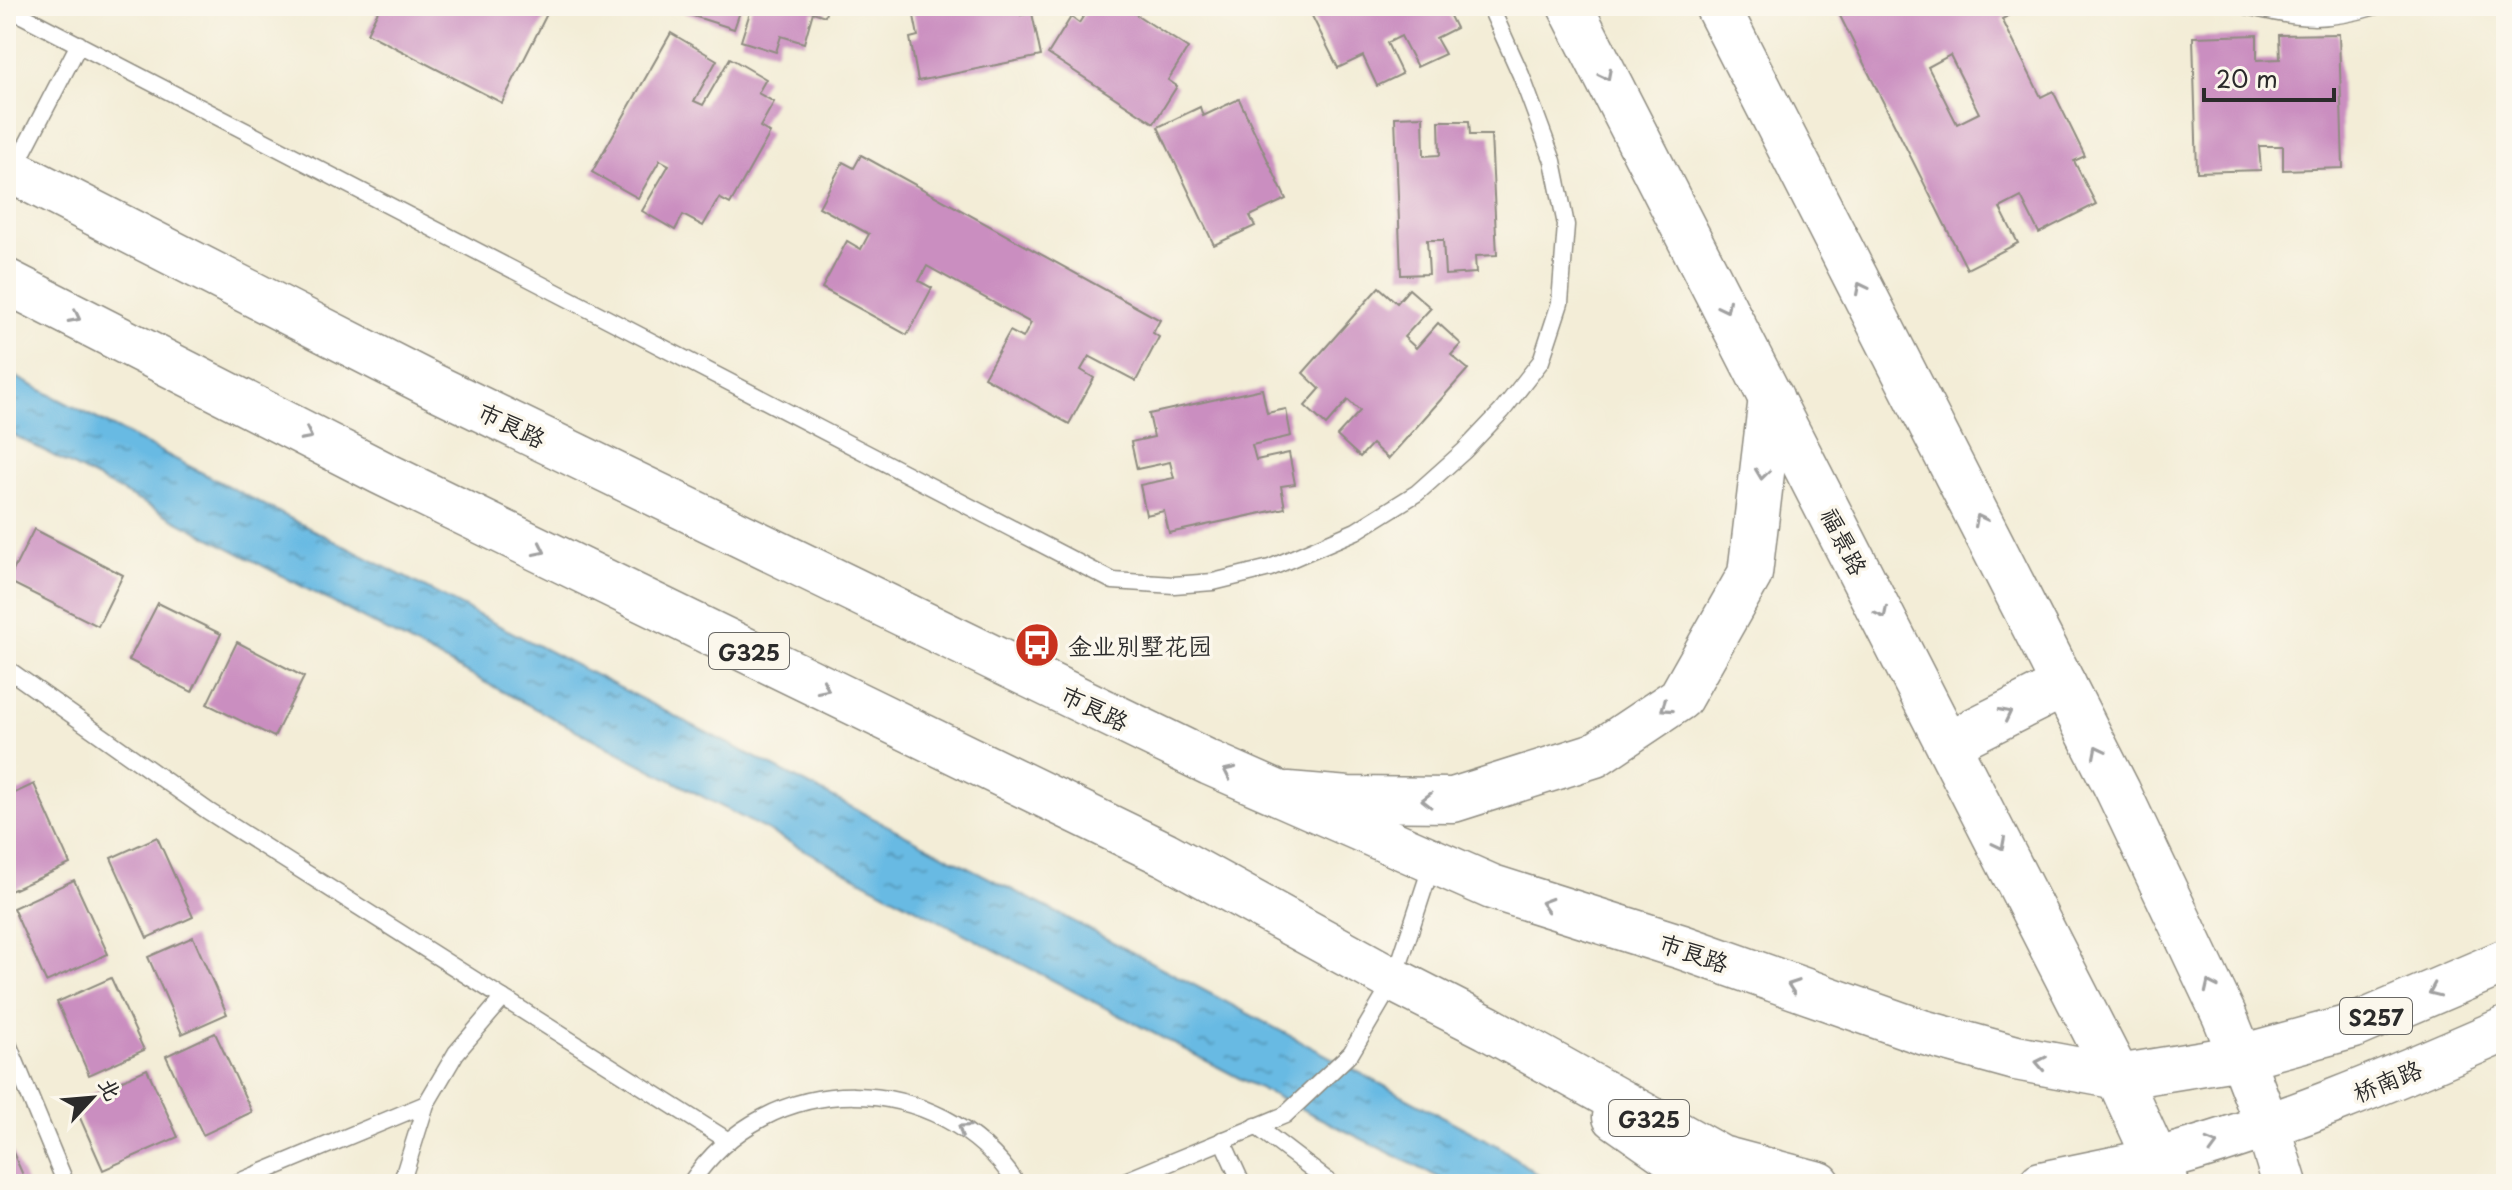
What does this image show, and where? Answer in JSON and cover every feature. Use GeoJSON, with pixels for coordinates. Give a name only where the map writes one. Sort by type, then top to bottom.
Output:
{"type":"FeatureCollection","features":[{"type":"Feature","properties":{"kind":"main road","name":"福景路"},"geometry":{"type":"LineString","coordinates":[[1570,6],[1949,743],[2118,1077],[2162,1172]]}},
{"type":"Feature","properties":{"kind":"main road"},"geometry":{"type":"LineString","coordinates":[[1717,6],[2144,845],[2224,1015],[2267,1125],[2285,1184]]}},
{"type":"Feature","properties":{"kind":"main road","name":"市良路"},"geometry":{"type":"LineString","coordinates":[[10,169],[427,383],[1275,793],[1492,887],[1682,947],[1922,1032],[2016,1058],[2118,1077],[2241,1057]]}},
{"type":"Feature","properties":{"kind":"main road","name":"G325"},"geometry":{"type":"LineString","coordinates":[[6,281],[382,473],[1165,854],[1721,1158],[1819,1184]]}},
{"type":"Feature","properties":{"kind":"main road"},"geometry":{"type":"LineString","coordinates":[[1275,793],[1348,799],[1453,800],[1595,755],[1680,698],[1750,574],[1771,397]]}},
{"type":"Feature","properties":{"kind":"main road"},"geometry":{"type":"LineString","coordinates":[[1949,743],[2064,685]]}},
{"type":"Feature","properties":{"kind":"main road","name":"S257"},"geometry":{"type":"LineString","coordinates":[[2241,1057],[2354,1026],[2506,961]]}},
{"type":"Feature","properties":{"kind":"main road","name":"G325"},"geometry":{"type":"LineString","coordinates":[[1488,1028],[1675,1159],[1705,1184]]}},
{"type":"Feature","properties":{"kind":"main road","name":"桥南路"},"geometry":{"type":"LineString","coordinates":[[2267,1125],[2380,1084],[2506,1029]]}},
{"type":"Feature","properties":{"kind":"main road","name":"S257"},"geometry":{"type":"LineString","coordinates":[[2162,1172],[2220,1143],[2267,1125]]}},
{"type":"Feature","properties":{"kind":"main road"},"geometry":{"type":"LineString","coordinates":[[2041,1184],[2162,1172]]}},
{"type":"Feature","properties":{"kind":"lane"},"geometry":{"type":"LineString","coordinates":[[6,7],[1113,581],[1174,585],[1213,582],[1270,568],[1356,531],[1417,493],[1464,451],[1502,411],[1541,361],[1560,303],[1566,225],[1553,161],[1521,75],[1490,6]]}},
{"type":"Feature","properties":{"kind":"lane"},"geometry":{"type":"LineString","coordinates":[[2247,6],[2295,18],[2319,18],[2376,6]]}},
{"type":"Feature","properties":{"kind":"lane"},"geometry":{"type":"LineString","coordinates":[[10,169],[79,44]]}},
{"type":"Feature","properties":{"kind":"lane"},"geometry":{"type":"LineString","coordinates":[[6,668],[208,811],[727,1140]]}},
{"type":"Feature","properties":{"kind":"lane"},"geometry":{"type":"LineString","coordinates":[[1118,1184],[1285,1115],[1351,1053],[1394,980],[1433,863]]}},
{"type":"Feature","properties":{"kind":"lane"},"geometry":{"type":"LineString","coordinates":[[401,1184],[426,1104],[456,1053],[503,998]]}},
{"type":"Feature","properties":{"kind":"lane"},"geometry":{"type":"LineString","coordinates":[[6,1039],[66,1184]]}},
{"type":"Feature","properties":{"kind":"lane"},"geometry":{"type":"LineString","coordinates":[[690,1184],[702,1166],[727,1140],[752,1123],[807,1100],[844,1095],[881,1097],[916,1105],[950,1120],[981,1141],[1007,1168],[1017,1184]]}},
{"type":"Feature","properties":{"kind":"lane"},"geometry":{"type":"LineString","coordinates":[[234,1184],[426,1104]]}},
{"type":"Feature","properties":{"kind":"lane"},"geometry":{"type":"LineString","coordinates":[[1256,1126],[1332,1184]]}},
{"type":"Feature","properties":{"kind":"lane"},"geometry":{"type":"LineString","coordinates":[[1222,1140],[1242,1184]]}},
{"type":"Feature","properties":{"kind":"water"},"geometry":{"type":"Polygon","coordinates":[[[6,372],[1073,921],[1500,1147],[1550,1184],[1452,1184],[1239,1078],[6,431],[6,372]]]}},
{"type":"Feature","properties":{"kind":"building"},"geometry":{"type":"Polygon","coordinates":[[[369,6],[551,6],[502,103],[367,33],[378,11],[369,6]]]}},
{"type":"Feature","properties":{"kind":"building"},"geometry":{"type":"Polygon","coordinates":[[[686,6],[742,6],[734,29],[684,13],[686,6]]]}},
{"type":"Feature","properties":{"kind":"building"},"geometry":{"type":"Polygon","coordinates":[[[752,6],[828,6],[825,16],[813,12],[804,43],[781,36],[776,52],[741,41],[752,6]]]}},
{"type":"Feature","properties":{"kind":"building"},"geometry":{"type":"Polygon","coordinates":[[[912,6],[1019,6],[1021,15],[1032,13],[1041,56],[918,81],[910,38],[918,36],[912,6]]]}},
{"type":"Feature","properties":{"kind":"building"},"geometry":{"type":"Polygon","coordinates":[[[1090,6],[1123,6],[1188,48],[1168,80],[1177,86],[1154,123],[1048,54],[1071,17],[1079,23],[1090,6]]]}},
{"type":"Feature","properties":{"kind":"building"},"geometry":{"type":"Polygon","coordinates":[[[1307,6],[1445,6],[1456,28],[1436,38],[1445,54],[1417,67],[1401,36],[1387,43],[1402,74],[1377,86],[1363,56],[1338,68],[1307,6]]]}},
{"type":"Feature","properties":{"kind":"building"},"geometry":{"type":"Polygon","coordinates":[[[1835,6],[2010,6],[2014,13],[2002,19],[2041,97],[2053,91],[2085,156],[2074,161],[2096,204],[2039,233],[2021,197],[2000,208],[2018,243],[1967,269],[1835,6]],[[1950,55],[1928,67],[1957,124],[1979,113],[1950,55]]]}},
{"type":"Feature","properties":{"kind":"building"},"geometry":{"type":"Polygon","coordinates":[[[671,33],[717,60],[694,101],[703,105],[730,58],[766,79],[758,93],[774,102],[760,127],[770,133],[730,204],[719,198],[703,226],[683,215],[675,230],[642,211],[669,165],[660,160],[638,198],[592,172],[671,33]]]}},
{"type":"Feature","properties":{"kind":"building"},"geometry":{"type":"Polygon","coordinates":[[[2339,34],[2343,168],[2283,170],[2283,146],[2259,146],[2261,170],[2197,172],[2193,37],[2257,35],[2257,60],[2280,59],[2279,35],[2339,34]]]}},
{"type":"Feature","properties":{"kind":"building"},"geometry":{"type":"Polygon","coordinates":[[[1239,99],[1286,199],[1250,216],[1255,226],[1214,245],[1158,127],[1200,107],[1203,116],[1239,99]]]}},
{"type":"Feature","properties":{"kind":"building"},"geometry":{"type":"Polygon","coordinates":[[[1423,116],[1424,156],[1440,155],[1439,121],[1469,121],[1470,135],[1491,135],[1497,255],[1475,256],[1476,273],[1445,275],[1443,240],[1427,240],[1429,274],[1401,275],[1395,117],[1423,116]]]}},
{"type":"Feature","properties":{"kind":"building"},"geometry":{"type":"Polygon","coordinates":[[[861,155],[1160,320],[1153,333],[1159,337],[1136,381],[1089,356],[1081,370],[1094,378],[1069,424],[984,377],[1010,331],[1023,338],[1031,323],[927,266],[919,281],[932,288],[907,335],[822,288],[847,241],[861,249],[869,234],[819,207],[843,162],[854,168],[861,155]]]}},
{"type":"Feature","properties":{"kind":"building"},"geometry":{"type":"Polygon","coordinates":[[[1379,287],[1397,303],[1409,289],[1431,308],[1404,337],[1416,348],[1438,323],[1461,344],[1451,355],[1468,369],[1388,459],[1372,444],[1360,457],[1337,436],[1360,411],[1348,400],[1326,425],[1305,406],[1320,389],[1303,373],[1379,287]]]}},
{"type":"Feature","properties":{"kind":"building"},"geometry":{"type":"Polygon","coordinates":[[[1262,389],[1267,413],[1286,409],[1291,436],[1252,445],[1256,460],[1289,453],[1295,484],[1281,486],[1285,508],[1169,533],[1164,511],[1146,515],[1140,485],[1174,478],[1170,462],[1137,469],[1131,442],[1154,437],[1149,414],[1262,389]]]}},
{"type":"Feature","properties":{"kind":"building"},"geometry":{"type":"Polygon","coordinates":[[[34,529],[123,575],[98,626],[8,581],[34,529]]]}},
{"type":"Feature","properties":{"kind":"building"},"geometry":{"type":"Polygon","coordinates":[[[158,603],[221,634],[192,692],[129,660],[158,603]]]}},
{"type":"Feature","properties":{"kind":"building"},"geometry":{"type":"Polygon","coordinates":[[[237,642],[304,677],[274,737],[207,704],[237,642]]]}},
{"type":"Feature","properties":{"kind":"building"},"geometry":{"type":"Polygon","coordinates":[[[34,784],[70,864],[6,893],[6,797],[34,784]]]}},
{"type":"Feature","properties":{"kind":"building"},"geometry":{"type":"Polygon","coordinates":[[[157,837],[193,917],[147,938],[111,858],[157,837]]]}},
{"type":"Feature","properties":{"kind":"building"},"geometry":{"type":"Polygon","coordinates":[[[74,880],[108,954],[46,982],[13,908],[74,880]]]}},
{"type":"Feature","properties":{"kind":"building"},"geometry":{"type":"Polygon","coordinates":[[[193,937],[227,1014],[182,1034],[148,957],[193,937]]]}},
{"type":"Feature","properties":{"kind":"building"},"geometry":{"type":"Polygon","coordinates":[[[111,978],[144,1050],[89,1075],[57,1002],[111,978]]]}},
{"type":"Feature","properties":{"kind":"building"},"geometry":{"type":"Polygon","coordinates":[[[215,1033],[252,1112],[203,1135],[166,1056],[215,1033]]]}},
{"type":"Feature","properties":{"kind":"building"},"geometry":{"type":"Polygon","coordinates":[[[147,1069],[178,1137],[103,1170],[73,1102],[147,1069]]]}},
{"type":"Feature","properties":{"kind":"building"},"geometry":{"type":"Polygon","coordinates":[[[6,1137],[27,1184],[6,1184],[6,1137]]]}},
{"type":"Feature","properties":{"kind":"place","name":"金业别墅花园"},"geometry":{"type":"Point","coordinates":[1037,645]}}]}
